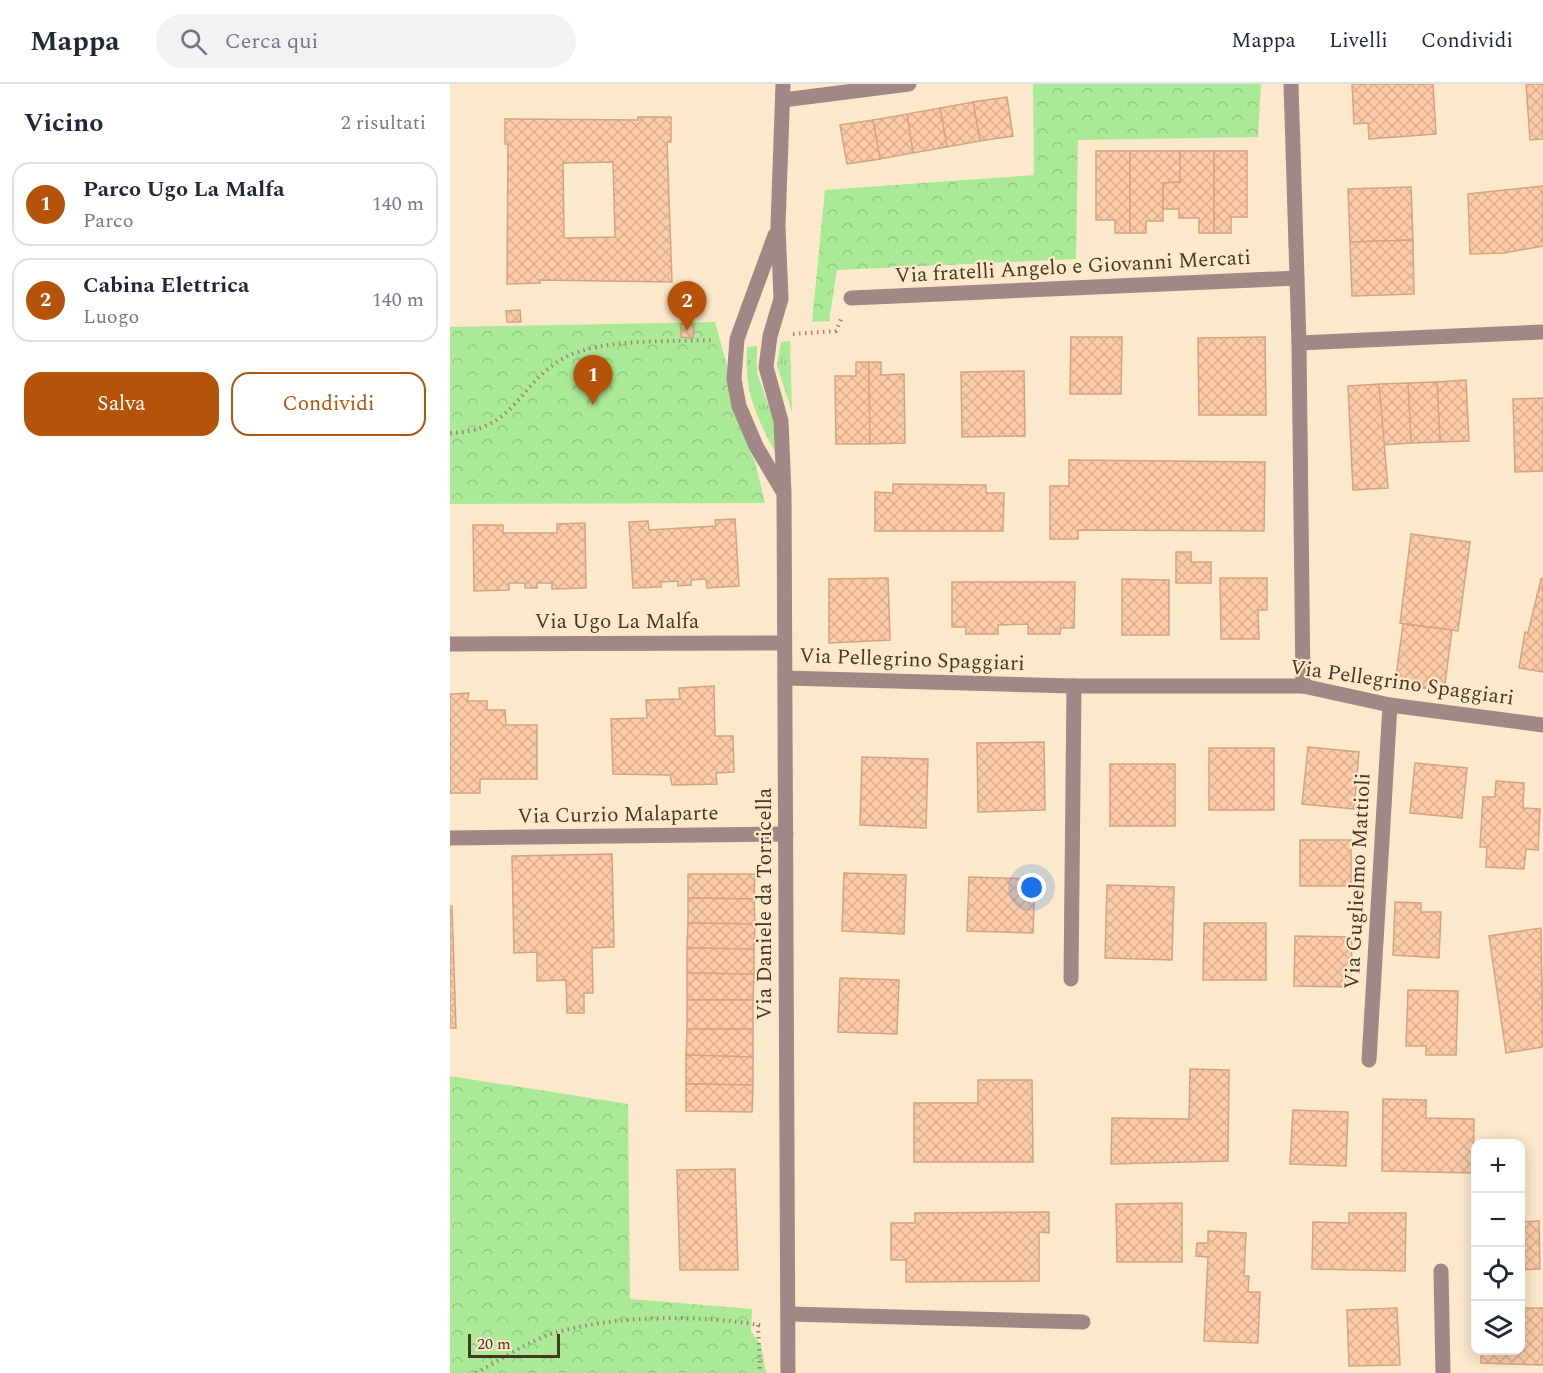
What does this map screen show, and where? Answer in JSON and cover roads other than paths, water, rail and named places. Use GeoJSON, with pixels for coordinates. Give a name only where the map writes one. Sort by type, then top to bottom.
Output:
{"type":"FeatureCollection","features":[{"type":"Feature","properties":{"kind":"street","name":"Via Daniele da Torricella"},"geometry":{"type":"LineString","coordinates":[[783,84],[778,226],[781,299],[770,336],[766,367],[781,421],[784,493],[788,1373]]}},
{"type":"Feature","properties":{"kind":"street"},"geometry":{"type":"LineString","coordinates":[[783,100],[909,84]]}},
{"type":"Feature","properties":{"kind":"street"},"geometry":{"type":"LineString","coordinates":[[1291,84],[1299,344],[1304,686]]}},
{"type":"Feature","properties":{"kind":"street","name":"Via Daniele da Torricella"},"geometry":{"type":"LineString","coordinates":[[778,226],[737,339],[734,380],[739,406],[756,446],[784,493]]}},
{"type":"Feature","properties":{"kind":"street","name":"Via fratelli Angelo e Giovanni Mercati"},"geometry":{"type":"LineString","coordinates":[[851,298],[1297,278]]}},
{"type":"Feature","properties":{"kind":"street"},"geometry":{"type":"LineString","coordinates":[[1299,344],[1543,332]]}},
{"type":"Feature","properties":{"kind":"street","name":"Via Ugo La Malfa"},"geometry":{"type":"LineString","coordinates":[[450,644],[784,643]]}},
{"type":"Feature","properties":{"kind":"street","name":"Via Pellegrino Spaggiari"},"geometry":{"type":"LineString","coordinates":[[784,678],[1074,686],[1304,686],[1390,705],[1543,725]]}},
{"type":"Feature","properties":{"kind":"street"},"geometry":{"type":"LineString","coordinates":[[1071,979],[1074,686]]}},
{"type":"Feature","properties":{"kind":"street","name":"Via Guglielmo Mattioli"},"geometry":{"type":"LineString","coordinates":[[1369,1060],[1390,705]]}},
{"type":"Feature","properties":{"kind":"street","name":"Via Curzio Malaparte"},"geometry":{"type":"LineString","coordinates":[[450,838],[786,834]]}},
{"type":"Feature","properties":{"kind":"street"},"geometry":{"type":"LineString","coordinates":[[1441,1271],[1443,1373]]}},
{"type":"Feature","properties":{"kind":"street"},"geometry":{"type":"LineString","coordinates":[[789,1314],[1083,1322]]}},
{"type":"Feature","properties":{"kind":"place","name":"Cabina Elettrica"},"geometry":{"type":"Point","coordinates":[687,331]}},
{"type":"Feature","properties":{"kind":"place","name":"Parco Ugo La Malfa"},"geometry":{"type":"Point","coordinates":[593,405]}}]}
